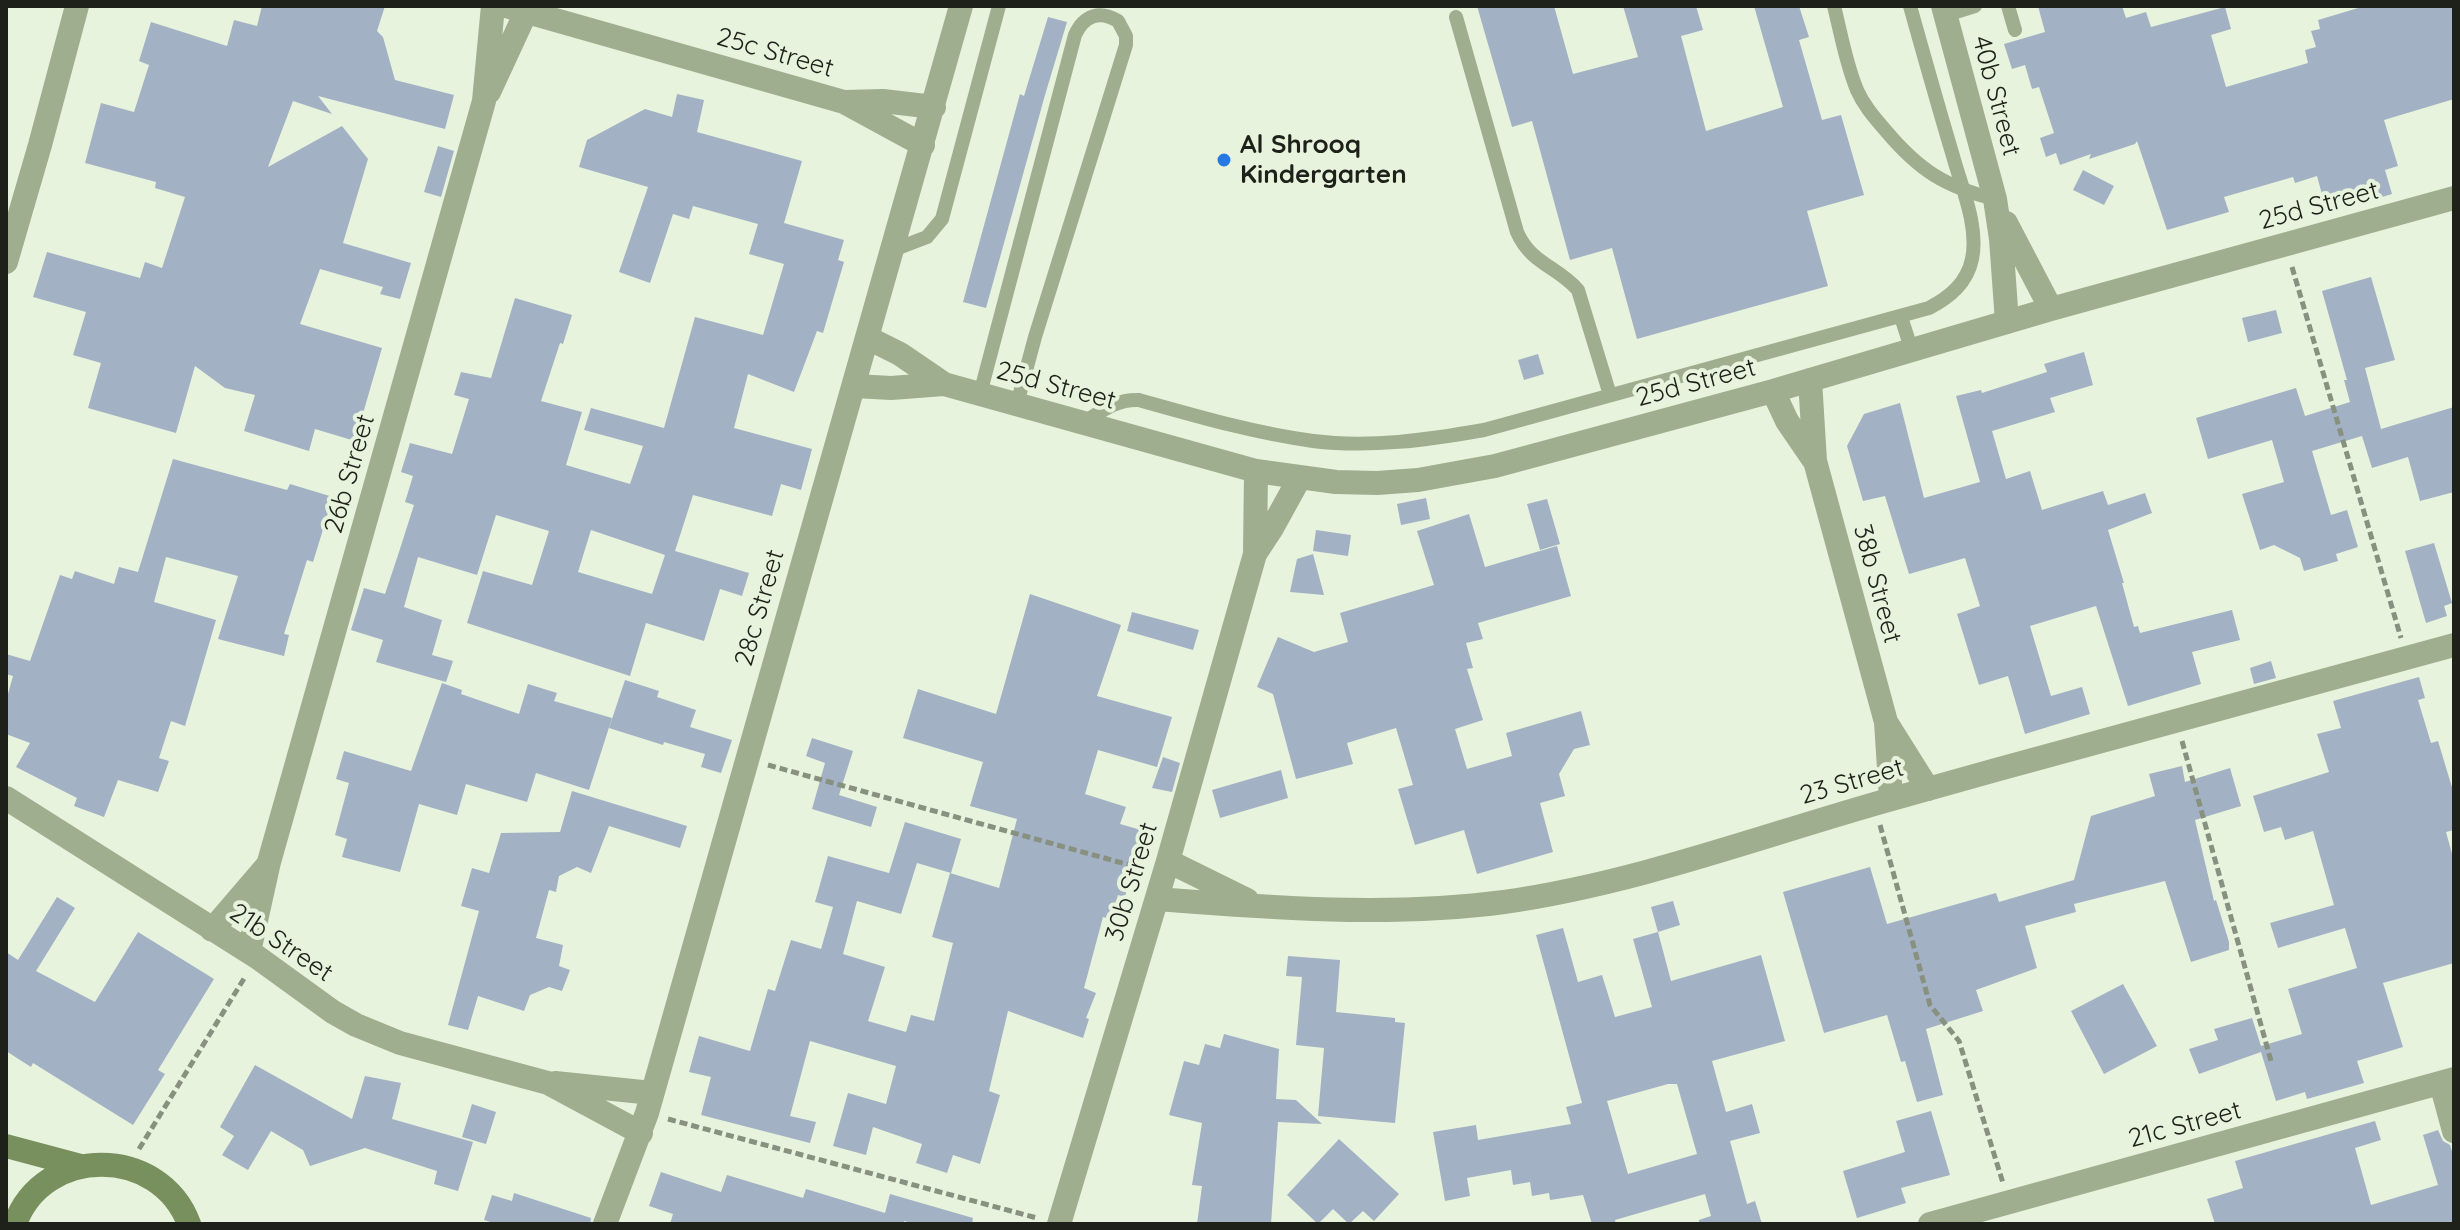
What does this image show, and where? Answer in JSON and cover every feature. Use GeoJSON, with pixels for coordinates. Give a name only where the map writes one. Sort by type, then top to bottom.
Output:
{"type":"FeatureCollection","features":[{"type":"Feature","properties":{"kind":"main road"},"geometry":{"type":"LineString","coordinates":[[6,1146],[81,1166]]}},
{"type":"Feature","properties":{"kind":"main road"},"geometry":{"type":"LineString","coordinates":[[15,1224],[30,1198],[44,1183],[62,1172],[81,1166],[105,1164],[128,1167],[152,1177],[171,1194],[189,1224]]}},
{"type":"Feature","properties":{"kind":"street"},"geometry":{"type":"LineString","coordinates":[[6,262],[77,6]]}},
{"type":"Feature","properties":{"kind":"street","name":"26b Street"},"geometry":{"type":"LineString","coordinates":[[253,955],[269,862],[484,101],[493,6]]}},
{"type":"Feature","properties":{"kind":"street","name":"28c Street"},"geometry":{"type":"LineString","coordinates":[[605,1224],[647,1113],[961,6]]}},
{"type":"Feature","properties":{"kind":"street","name":"26b Street"},"geometry":{"type":"LineString","coordinates":[[484,101],[504,64],[516,9]]}},
{"type":"Feature","properties":{"kind":"street","name":"25c Street"},"geometry":{"type":"LineString","coordinates":[[516,9],[844,102],[923,145]]}},
{"type":"Feature","properties":{"kind":"street","name":"40b Street"},"geometry":{"type":"LineString","coordinates":[[1944,10],[1995,199],[2007,322]]}},
{"type":"Feature","properties":{"kind":"street","name":"25c Street"},"geometry":{"type":"LineString","coordinates":[[844,102],[883,101],[934,107]]}},
{"type":"Feature","properties":{"kind":"street","name":"25d Street"},"geometry":{"type":"LineString","coordinates":[[868,338],[944,384],[1256,471],[1299,479],[1377,483],[1459,474],[1773,391],[2051,309],[2454,198]]}},
{"type":"Feature","properties":{"kind":"street","name":"40b Street"},"geometry":{"type":"LineString","coordinates":[[1995,199],[2025,264],[2051,309]]}},
{"type":"Feature","properties":{"kind":"street","name":"38b Street"},"geometry":{"type":"LineString","coordinates":[[1810,380],[1815,461],[1886,722],[1928,789]]}},
{"type":"Feature","properties":{"kind":"street","name":"25d Street"},"geometry":{"type":"LineString","coordinates":[[855,386],[891,388],[944,384]]}},
{"type":"Feature","properties":{"kind":"street","name":"38b Street"},"geometry":{"type":"LineString","coordinates":[[1773,391],[1795,433],[1815,461]]}},
{"type":"Feature","properties":{"kind":"street","name":"30b Street"},"geometry":{"type":"LineString","coordinates":[[1255,554],[1256,471]]}},
{"type":"Feature","properties":{"kind":"street","name":"30b Street"},"geometry":{"type":"LineString","coordinates":[[1051,1222],[1157,899],[1255,554],[1299,479]]}},
{"type":"Feature","properties":{"kind":"street","name":"23 Street"},"geometry":{"type":"LineString","coordinates":[[1157,899],[1351,909],[1429,908],[1503,902],[1572,890],[1646,873],[1928,789],[2454,645]]}},
{"type":"Feature","properties":{"kind":"street","name":"38b Street"},"geometry":{"type":"LineString","coordinates":[[1883,802],[1886,722]]}},
{"type":"Feature","properties":{"kind":"street","name":"21b Street"},"geometry":{"type":"LineString","coordinates":[[6,798],[253,955],[333,1012],[378,1035],[647,1113]]}},
{"type":"Feature","properties":{"kind":"street","name":"26b Street"},"geometry":{"type":"LineString","coordinates":[[212,930],[269,862]]}},
{"type":"Feature","properties":{"kind":"street","name":"23 Street"},"geometry":{"type":"LineString","coordinates":[[1166,868],[1256,904]]}},
{"type":"Feature","properties":{"kind":"street"},"geometry":{"type":"LineString","coordinates":[[2447,1081],[2454,1131]]}},
{"type":"Feature","properties":{"kind":"street","name":"21c Street"},"geometry":{"type":"LineString","coordinates":[[1930,1224],[2447,1081]]}},
{"type":"Feature","properties":{"kind":"street","name":"21b Street"},"geometry":{"type":"LineString","coordinates":[[548,1083],[581,1084],[647,1113]]}},
{"type":"Feature","properties":{"kind":"lane"},"geometry":{"type":"LineString","coordinates":[[893,250],[927,237],[942,219],[999,6]]}},
{"type":"Feature","properties":{"kind":"lane"},"geometry":{"type":"LineString","coordinates":[[1834,6],[1852,76],[1870,112],[1910,158],[1926,171],[1963,192],[1995,199]]}},
{"type":"Feature","properties":{"kind":"lane"},"geometry":{"type":"LineString","coordinates":[[1083,423],[1117,402],[1139,400],[1259,432],[1315,441],[1372,443],[1429,439],[1484,430],[1929,308],[1946,299],[1967,274],[1974,243],[1963,192],[1910,6]]}},
{"type":"Feature","properties":{"kind":"lane"},"geometry":{"type":"LineString","coordinates":[[1944,10],[1975,6]]}},
{"type":"Feature","properties":{"kind":"lane"},"geometry":{"type":"LineString","coordinates":[[2008,6],[2015,30]]}},
{"type":"Feature","properties":{"kind":"lane"},"geometry":{"type":"LineString","coordinates":[[980,394],[1075,35],[1085,20],[1102,14],[1118,21],[1126,36],[1126,45],[1017,404]]}},
{"type":"Feature","properties":{"kind":"lane"},"geometry":{"type":"LineString","coordinates":[[1456,17],[1517,232],[1534,258],[1570,281],[1578,290],[1610,395]]}},
{"type":"Feature","properties":{"kind":"lane"},"geometry":{"type":"LineString","coordinates":[[1901,317],[1912,351]]}},
{"type":"Feature","properties":{"kind":"path"},"geometry":{"type":"LineString","coordinates":[[2285,244],[2406,658]]}},
{"type":"Feature","properties":{"kind":"path"},"geometry":{"type":"LineString","coordinates":[[2176,721],[2271,1061]]}},
{"type":"Feature","properties":{"kind":"path"},"geometry":{"type":"LineString","coordinates":[[746,758],[1166,868]]}},
{"type":"Feature","properties":{"kind":"path"},"geometry":{"type":"LineString","coordinates":[[1883,802],[1930,1005],[1959,1041],[2009,1203]]}},
{"type":"Feature","properties":{"kind":"path"},"geometry":{"type":"LineString","coordinates":[[128,1167],[253,955]]}},
{"type":"Feature","properties":{"kind":"path"},"geometry":{"type":"LineString","coordinates":[[647,1113],[1051,1222]]}},
{"type":"Feature","properties":{"kind":"building"},"geometry":{"type":"Polygon","coordinates":[[[262,6],[385,6],[377,31],[383,37],[395,80],[454,95],[445,129],[318,96],[332,114],[293,101],[268,167],[342,126],[368,159],[343,243],[411,263],[400,299],[380,294],[383,287],[320,269],[300,324],[382,348],[355,441],[315,429],[309,451],[244,431],[255,395],[225,388],[195,366],[176,433],[88,408],[101,363],[73,355],[86,312],[33,297],[47,252],[140,278],[145,262],[162,268],[185,197],[155,188],[156,182],[85,163],[101,103],[134,112],[149,65],[139,61],[151,22],[227,46],[234,20],[257,26],[262,6]]]}},
{"type":"Feature","properties":{"kind":"building"},"geometry":{"type":"Polygon","coordinates":[[[1477,6],[1554,6],[1573,74],[1638,57],[1623,6],[1696,6],[1703,30],[1681,36],[1706,131],[1783,107],[1754,6],[1799,6],[1809,37],[1799,40],[1822,120],[1841,115],[1864,195],[1807,211],[1828,286],[1637,339],[1612,248],[1570,260],[1532,121],[1512,127],[1477,6]]]}},
{"type":"Feature","properties":{"kind":"building"},"geometry":{"type":"Polygon","coordinates":[[[2038,6],[2122,6],[2126,18],[2146,12],[2151,27],[2225,7],[2231,29],[2211,35],[2226,87],[2308,63],[2305,50],[2316,47],[2311,31],[2320,29],[2318,20],[2365,6],[2454,6],[2454,99],[2384,120],[2398,166],[2385,170],[2392,194],[2348,207],[2347,204],[2326,209],[2317,176],[2295,183],[2293,177],[2224,197],[2229,212],[2167,230],[2137,141],[2089,159],[2091,154],[2060,165],[2056,153],[2046,157],[2040,138],[2054,133],[2039,87],[2032,89],[2025,65],[2012,69],[2004,44],[2045,32],[2038,6]]]}},
{"type":"Feature","properties":{"kind":"building"},"geometry":{"type":"Polygon","coordinates":[[[1048,17],[1067,22],[986,308],[963,302],[1020,94],[1024,96],[1048,17]]]}},
{"type":"Feature","properties":{"kind":"building"},"geometry":{"type":"Polygon","coordinates":[[[677,94],[704,100],[697,132],[802,161],[784,223],[844,240],[838,260],[844,262],[823,333],[817,331],[794,392],[748,374],[734,428],[812,449],[801,490],[781,484],[772,516],[693,495],[675,551],[749,573],[742,596],[720,589],[704,641],[646,623],[630,676],[467,623],[483,571],[532,585],[549,531],[496,515],[477,575],[418,557],[404,607],[442,620],[432,655],[453,661],[446,682],[376,662],[383,640],[351,630],[364,588],[385,594],[414,505],[405,502],[413,476],[401,472],[410,443],[452,454],[469,399],[454,395],[461,372],[491,378],[515,298],[572,315],[541,401],[582,412],[566,465],[630,484],[643,446],[584,430],[591,408],[664,428],[695,317],[763,335],[784,264],[749,254],[758,224],[693,206],[689,219],[673,214],[650,283],[619,272],[648,187],[579,167],[587,140],[645,109],[672,117],[677,94]],[[591,530],[578,572],[652,594],[665,555],[591,530]]]}},
{"type":"Feature","properties":{"kind":"building"},"geometry":{"type":"Polygon","coordinates":[[[438,146],[454,151],[441,197],[424,192],[438,146]]]}},
{"type":"Feature","properties":{"kind":"building"},"geometry":{"type":"Polygon","coordinates":[[[2083,170],[2114,186],[2104,205],[2073,190],[2083,170]]]}},
{"type":"Feature","properties":{"kind":"building"},"geometry":{"type":"Polygon","coordinates":[[[2371,277],[2395,360],[2365,368],[2381,429],[2454,407],[2454,492],[2420,501],[2408,457],[2372,468],[2362,436],[2312,451],[2331,515],[2347,510],[2358,547],[2336,554],[2338,561],[2304,571],[2300,558],[2274,545],[2260,550],[2242,494],[2284,482],[2272,440],[2208,459],[2196,418],[2296,388],[2305,416],[2350,402],[2344,380],[2347,380],[2322,291],[2371,277]]]}},
{"type":"Feature","properties":{"kind":"building"},"geometry":{"type":"Polygon","coordinates":[[[2276,310],[2282,333],[2248,342],[2242,318],[2276,310]]]}},
{"type":"Feature","properties":{"kind":"building"},"geometry":{"type":"Polygon","coordinates":[[[2084,352],[2093,385],[2050,398],[2055,412],[1992,431],[2006,479],[2030,471],[2042,510],[2103,491],[2108,505],[2145,493],[2152,513],[2108,530],[2134,627],[2138,626],[2140,633],[2232,610],[2240,640],[2192,652],[2201,684],[2128,706],[2096,606],[2030,626],[2051,696],[2082,687],[2090,714],[2025,734],[2008,676],[1979,685],[1957,614],[1980,606],[1965,558],[1909,574],[1885,496],[1863,501],[1847,446],[1864,414],[1900,403],[1924,498],[1980,482],[1956,396],[1981,390],[1982,393],[2047,372],[2044,364],[2084,352]]]}},
{"type":"Feature","properties":{"kind":"building"},"geometry":{"type":"Polygon","coordinates":[[[1538,354],[1544,374],[1524,380],[1518,360],[1538,354]]]}},
{"type":"Feature","properties":{"kind":"building"},"geometry":{"type":"Polygon","coordinates":[[[173,459],[287,490],[290,484],[333,497],[313,562],[307,560],[284,634],[289,635],[284,656],[218,639],[238,576],[166,557],[154,602],[216,620],[185,726],[171,721],[159,758],[169,761],[158,792],[118,780],[104,817],[74,806],[77,798],[16,767],[30,743],[6,734],[6,701],[13,676],[6,674],[6,654],[30,661],[60,575],[72,579],[75,571],[114,584],[119,567],[138,572],[173,459]]]}},
{"type":"Feature","properties":{"kind":"building"},"geometry":{"type":"Polygon","coordinates":[[[1426,498],[1430,519],[1401,525],[1397,504],[1426,498]]]}},
{"type":"Feature","properties":{"kind":"building"},"geometry":{"type":"Polygon","coordinates":[[[1547,499],[1560,544],[1540,550],[1527,504],[1547,499]]]}},
{"type":"Feature","properties":{"kind":"building"},"geometry":{"type":"Polygon","coordinates":[[[1469,514],[1485,567],[1557,546],[1571,596],[1478,623],[1483,639],[1466,643],[1473,668],[1467,669],[1483,720],[1455,729],[1467,769],[1512,756],[1506,733],[1581,711],[1590,745],[1574,749],[1559,774],[1565,796],[1540,803],[1553,852],[1477,874],[1464,830],[1415,845],[1398,789],[1413,785],[1396,728],[1347,743],[1353,764],[1296,779],[1273,694],[1257,687],[1278,637],[1314,652],[1348,642],[1340,613],[1434,585],[1417,531],[1469,514]]]}},
{"type":"Feature","properties":{"kind":"building"},"geometry":{"type":"Polygon","coordinates":[[[1316,530],[1351,535],[1348,556],[1313,551],[1316,530]]]}},
{"type":"Feature","properties":{"kind":"building"},"geometry":{"type":"Polygon","coordinates":[[[2434,543],[2452,603],[2444,606],[2447,616],[2426,623],[2405,551],[2434,543]]]}},
{"type":"Feature","properties":{"kind":"building"},"geometry":{"type":"Polygon","coordinates":[[[1313,554],[1324,595],[1290,592],[1297,559],[1313,554]]]}},
{"type":"Feature","properties":{"kind":"building"},"geometry":{"type":"Polygon","coordinates":[[[1030,594],[1121,625],[1097,696],[1172,717],[1157,767],[1098,750],[1085,794],[1126,807],[1120,824],[1141,830],[1125,897],[1118,895],[1111,919],[1103,917],[1084,988],[1096,993],[1086,1018],[1089,1019],[1083,1038],[1008,1011],[989,1091],[1000,1095],[980,1164],[953,1155],[947,1173],[916,1163],[922,1144],[873,1127],[866,1155],[833,1146],[848,1093],[886,1104],[896,1066],[810,1041],[790,1116],[816,1122],[810,1143],[701,1115],[711,1077],[689,1072],[699,1036],[750,1051],[768,989],[775,991],[791,940],[821,949],[833,907],[815,902],[828,856],[889,873],[905,822],[961,839],[951,873],[917,863],[901,914],[857,901],[843,954],[885,967],[868,1021],[906,1032],[911,1015],[934,1021],[953,943],[932,937],[950,873],[999,888],[1017,819],[970,806],[983,762],[903,738],[918,689],[996,714],[1030,594]]]}},
{"type":"Feature","properties":{"kind":"building"},"geometry":{"type":"Polygon","coordinates":[[[1132,612],[1199,630],[1193,650],[1127,631],[1132,612]]]}},
{"type":"Feature","properties":{"kind":"building"},"geometry":{"type":"Polygon","coordinates":[[[2271,661],[2276,678],[2254,684],[2250,668],[2271,661]]]}},
{"type":"Feature","properties":{"kind":"building"},"geometry":{"type":"Polygon","coordinates":[[[2419,677],[2425,698],[2418,700],[2431,743],[2438,741],[2454,794],[2454,830],[2446,832],[2454,861],[2454,963],[2383,983],[2403,1047],[2357,1061],[2364,1083],[2307,1099],[2305,1092],[2276,1101],[2261,1052],[2199,1074],[2189,1049],[2218,1040],[2214,1029],[2252,1018],[2261,1046],[2302,1034],[2288,989],[2357,968],[2345,928],[2278,948],[2270,923],[2334,905],[2313,831],[2285,840],[2281,827],[2264,832],[2253,796],[2329,772],[2317,734],[2341,728],[2333,701],[2419,677]]]}},
{"type":"Feature","properties":{"kind":"building"},"geometry":{"type":"Polygon","coordinates":[[[625,680],[659,691],[657,697],[696,710],[690,727],[732,740],[721,773],[701,767],[705,754],[609,728],[625,680]]]}},
{"type":"Feature","properties":{"kind":"building"},"geometry":{"type":"Polygon","coordinates":[[[442,683],[462,690],[461,694],[519,714],[528,684],[557,693],[554,701],[612,718],[589,790],[536,773],[527,802],[466,784],[457,815],[419,804],[400,872],[342,857],[347,839],[335,835],[349,783],[336,779],[344,751],[411,771],[442,683]]]}},
{"type":"Feature","properties":{"kind":"building"},"geometry":{"type":"Polygon","coordinates":[[[812,738],[853,751],[839,795],[877,807],[871,827],[812,809],[825,763],[806,756],[812,738]]]}},
{"type":"Feature","properties":{"kind":"building"},"geometry":{"type":"Polygon","coordinates":[[[1163,757],[1180,763],[1172,792],[1152,788],[1163,757]]]}},
{"type":"Feature","properties":{"kind":"building"},"geometry":{"type":"Polygon","coordinates":[[[2182,766],[2185,782],[2230,768],[2241,806],[2195,820],[2229,950],[2191,962],[2165,881],[2074,904],[2076,912],[2025,926],[2037,968],[1976,990],[1983,1011],[1926,1029],[1943,1095],[1917,1102],[1887,1015],[1824,1033],[1783,892],[1870,867],[1887,924],[1996,893],[1999,902],[2074,880],[2091,816],[2155,796],[2149,774],[2182,766]]]}},
{"type":"Feature","properties":{"kind":"building"},"geometry":{"type":"Polygon","coordinates":[[[1281,770],[1288,798],[1220,818],[1212,790],[1281,770]]]}},
{"type":"Feature","properties":{"kind":"building"},"geometry":{"type":"Polygon","coordinates":[[[572,791],[687,826],[680,848],[609,826],[591,873],[577,867],[559,876],[556,892],[549,890],[536,938],[563,945],[559,966],[570,970],[562,991],[549,987],[530,995],[524,1011],[478,996],[468,1030],[448,1025],[479,911],[461,906],[472,868],[489,873],[501,833],[560,832],[572,791]]]}},
{"type":"Feature","properties":{"kind":"building"},"geometry":{"type":"Polygon","coordinates":[[[57,897],[75,908],[36,971],[95,1002],[138,932],[214,979],[158,1070],[165,1074],[133,1125],[33,1063],[31,1067],[6,1051],[6,952],[18,960],[57,897]]]}},
{"type":"Feature","properties":{"kind":"building"},"geometry":{"type":"Polygon","coordinates":[[[1673,901],[1680,925],[1658,932],[1651,907],[1673,901]]]}},
{"type":"Feature","properties":{"kind":"building"},"geometry":{"type":"Polygon","coordinates":[[[1563,928],[1578,982],[1602,975],[1615,1017],[1652,1007],[1633,939],[1658,932],[1671,981],[1761,955],[1785,1041],[1712,1061],[1726,1112],[1752,1104],[1760,1133],[1730,1141],[1747,1204],[1755,1201],[1762,1224],[1699,1224],[1699,1220],[1711,1216],[1705,1194],[1615,1220],[1616,1224],[1592,1224],[1583,1195],[1550,1200],[1549,1193],[1532,1196],[1530,1182],[1513,1185],[1511,1170],[1467,1178],[1470,1196],[1445,1201],[1433,1132],[1476,1125],[1478,1140],[1571,1124],[1566,1107],[1582,1103],[1536,935],[1563,928]],[[1677,1084],[1607,1101],[1628,1174],[1697,1154],[1677,1084]]]}},
{"type":"Feature","properties":{"kind":"building"},"geometry":{"type":"Polygon","coordinates":[[[1288,956],[1340,960],[1336,1012],[1395,1018],[1395,1022],[1405,1023],[1395,1123],[1318,1116],[1324,1048],[1296,1045],[1302,977],[1286,976],[1288,956]]]}},
{"type":"Feature","properties":{"kind":"building"},"geometry":{"type":"Polygon","coordinates":[[[2123,984],[2157,1046],[2104,1074],[2071,1011],[2123,984]]]}},
{"type":"Feature","properties":{"kind":"building"},"geometry":{"type":"Polygon","coordinates":[[[1224,1034],[1279,1049],[1276,1099],[1296,1100],[1322,1124],[1278,1122],[1271,1224],[1197,1224],[1202,1186],[1192,1185],[1202,1123],[1169,1115],[1184,1061],[1199,1065],[1205,1044],[1220,1048],[1224,1034]]]}},
{"type":"Feature","properties":{"kind":"building"},"geometry":{"type":"Polygon","coordinates":[[[255,1065],[352,1119],[365,1076],[401,1083],[392,1119],[473,1142],[458,1191],[434,1184],[437,1171],[365,1148],[310,1166],[303,1150],[271,1131],[248,1170],[222,1155],[234,1136],[220,1127],[255,1065]]]}},
{"type":"Feature","properties":{"kind":"building"},"geometry":{"type":"Polygon","coordinates":[[[472,1104],[496,1112],[486,1144],[462,1137],[472,1104]]]}},
{"type":"Feature","properties":{"kind":"building"},"geometry":{"type":"Polygon","coordinates":[[[1931,1111],[1950,1175],[1901,1188],[1906,1203],[1857,1218],[1843,1171],[1905,1152],[1896,1121],[1931,1111]]]}},
{"type":"Feature","properties":{"kind":"building"},"geometry":{"type":"Polygon","coordinates":[[[2375,1121],[2381,1140],[2355,1148],[2371,1205],[2438,1185],[2423,1135],[2438,1130],[2443,1141],[2450,1145],[2454,1158],[2454,1224],[2215,1224],[2207,1199],[2243,1188],[2235,1161],[2375,1121]]]}},
{"type":"Feature","properties":{"kind":"building"},"geometry":{"type":"Polygon","coordinates":[[[1339,1139],[1399,1194],[1374,1221],[1363,1211],[1349,1224],[1333,1209],[1318,1224],[1287,1195],[1339,1139]]]}},
{"type":"Feature","properties":{"kind":"building"},"geometry":{"type":"Polygon","coordinates":[[[661,1172],[721,1192],[727,1175],[803,1198],[806,1189],[885,1213],[890,1194],[973,1218],[972,1224],[915,1224],[904,1221],[904,1224],[670,1224],[673,1214],[649,1206],[661,1172]]]}},
{"type":"Feature","properties":{"kind":"building"},"geometry":{"type":"Polygon","coordinates":[[[514,1193],[591,1218],[590,1224],[497,1224],[484,1220],[492,1195],[512,1201],[514,1193]]]}},
{"type":"Feature","properties":{"kind":"place","name":"Al Shrooq Kindergarten"},"geometry":{"type":"Point","coordinates":[1224,160]}}]}
